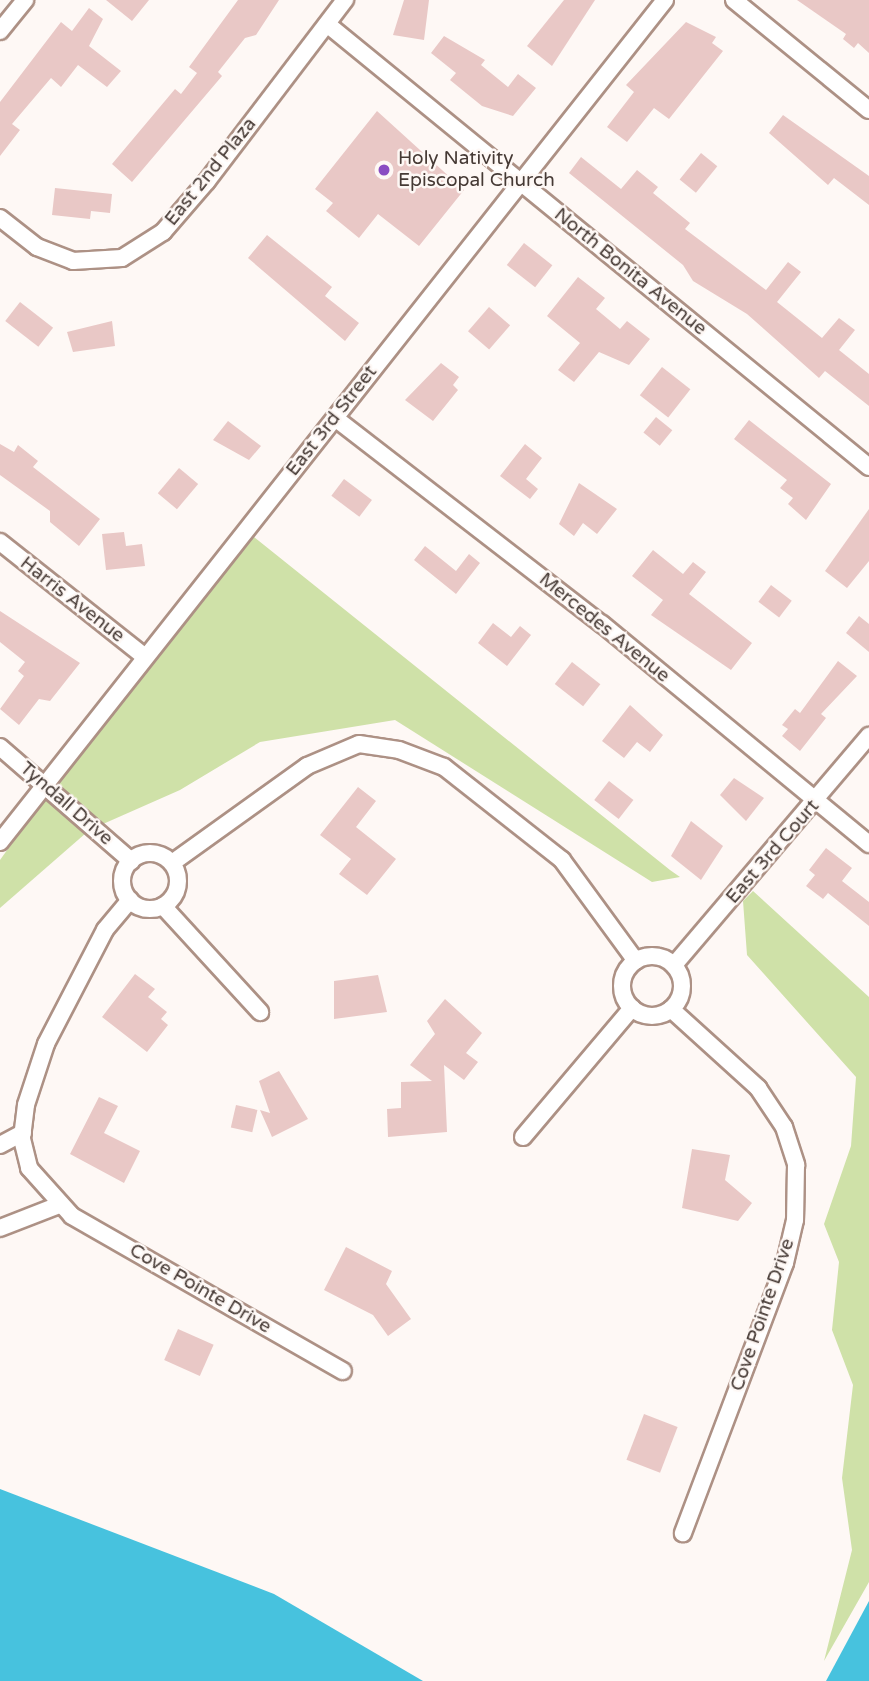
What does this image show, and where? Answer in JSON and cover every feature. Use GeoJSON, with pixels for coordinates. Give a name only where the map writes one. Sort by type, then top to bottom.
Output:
{"type":"FeatureCollection","features":[{"type":"Feature","properties":{"kind":"street"},"geometry":{"type":"LineString","coordinates":[[0,32],[26,0]]}},
{"type":"Feature","properties":{"kind":"street","name":"East 2nd Plaza"},"geometry":{"type":"LineString","coordinates":[[0,218],[37,247],[73,261],[122,258],[163,232],[208,181],[345,0]]}},
{"type":"Feature","properties":{"kind":"street","name":"East 3rd Street"},"geometry":{"type":"LineString","coordinates":[[0,842],[43,783],[666,0]]}},
{"type":"Feature","properties":{"kind":"street"},"geometry":{"type":"LineString","coordinates":[[734,0],[869,110]]}},
{"type":"Feature","properties":{"kind":"street","name":"North Bonita Avenue"},"geometry":{"type":"LineString","coordinates":[[327,24],[869,467]]}},
{"type":"Feature","properties":{"kind":"street","name":"Mercedes Avenue"},"geometry":{"type":"LineString","coordinates":[[335,418],[869,844]]}},
{"type":"Feature","properties":{"kind":"street","name":"Harris Avenue"},"geometry":{"type":"LineString","coordinates":[[0,542],[145,657]]}},
{"type":"Feature","properties":{"kind":"street","name":"East 3rd Court"},"geometry":{"type":"LineString","coordinates":[[674,965],[817,801],[869,736]]}},
{"type":"Feature","properties":{"kind":"street"},"geometry":{"type":"LineString","coordinates":[[172,863],[307,766],[359,744],[398,750],[444,767],[562,859],[636,961]]}},
{"type":"Feature","properties":{"kind":"street","name":"Tyndall Drive"},"geometry":{"type":"LineString","coordinates":[[0,747],[131,861]]}},
{"type":"Feature","properties":{"kind":"street"},"geometry":{"type":"LineString","coordinates":[[147,854],[172,863],[178,888],[163,906],[149,909],[130,900],[123,877],[131,861],[147,854]]}},
{"type":"Feature","properties":{"kind":"street","name":"Cove Pointe Drive"},"geometry":{"type":"LineString","coordinates":[[130,900],[105,930],[46,1044],[23,1133],[29,1168],[60,1205],[343,1371]]}},
{"type":"Feature","properties":{"kind":"street"},"geometry":{"type":"LineString","coordinates":[[163,906],[260,1012]]}},
{"type":"Feature","properties":{"kind":"street"},"geometry":{"type":"LineString","coordinates":[[661,957],[674,965],[682,989],[671,1009],[649,1016],[632,1009],[622,982],[636,961],[661,957]]}},
{"type":"Feature","properties":{"kind":"street"},"geometry":{"type":"LineString","coordinates":[[523,1137],[632,1009]]}},
{"type":"Feature","properties":{"kind":"street","name":"Cove Pointe Drive"},"geometry":{"type":"LineString","coordinates":[[671,1009],[758,1088],[783,1127],[796,1165],[795,1220],[785,1263],[683,1533]]}},
{"type":"Feature","properties":{"kind":"street"},"geometry":{"type":"LineString","coordinates":[[0,1145],[23,1133]]}},
{"type":"Feature","properties":{"kind":"street"},"geometry":{"type":"LineString","coordinates":[[0,1228],[60,1205]]}},
{"type":"Feature","properties":{"kind":"green space"},"geometry":{"type":"Polygon","coordinates":[[[254,537],[680,877],[652,882],[395,720],[260,742],[180,790],[103,824],[56,783],[254,537]]]}},
{"type":"Feature","properties":{"kind":"green space"},"geometry":{"type":"Polygon","coordinates":[[[45,797],[86,833],[0,908],[0,860],[45,797]]]}},
{"type":"Feature","properties":{"kind":"green space"},"geometry":{"type":"Polygon","coordinates":[[[753,891],[869,997],[869,1582],[824,1661],[852,1550],[842,1478],[853,1385],[832,1330],[839,1262],[824,1224],[851,1146],[856,1077],[747,955],[743,901],[753,891]]]}},
{"type":"Feature","properties":{"kind":"water"},"geometry":{"type":"Polygon","coordinates":[[[0,1489],[274,1594],[423,1681],[0,1681],[0,1489]]]}},
{"type":"Feature","properties":{"kind":"water"},"geometry":{"type":"Polygon","coordinates":[[[869,1601],[869,1681],[826,1681],[869,1601]]]}},
{"type":"Feature","properties":{"kind":"building"},"geometry":{"type":"Polygon","coordinates":[[[106,0],[149,0],[132,21],[106,0]]]}},
{"type":"Feature","properties":{"kind":"building"},"geometry":{"type":"Polygon","coordinates":[[[238,0],[279,0],[256,35],[245,38],[218,72],[222,76],[132,182],[112,164],[175,89],[181,94],[197,73],[189,67],[238,0]]]}},
{"type":"Feature","properties":{"kind":"building"},"geometry":{"type":"Polygon","coordinates":[[[404,0],[429,0],[424,40],[393,35],[404,0]]]}},
{"type":"Feature","properties":{"kind":"building"},"geometry":{"type":"Polygon","coordinates":[[[564,0],[595,0],[552,66],[527,46],[564,0]]]}},
{"type":"Feature","properties":{"kind":"building"},"geometry":{"type":"Polygon","coordinates":[[[797,0],[869,0],[869,53],[858,43],[854,48],[843,39],[846,34],[797,0]]]}},
{"type":"Feature","properties":{"kind":"building"},"geometry":{"type":"Polygon","coordinates":[[[89,8],[103,19],[89,46],[121,71],[107,87],[78,65],[61,87],[51,78],[12,124],[20,130],[0,156],[0,102],[61,22],[72,31],[89,8]]]}},
{"type":"Feature","properties":{"kind":"building"},"geometry":{"type":"Polygon","coordinates":[[[686,22],[716,37],[712,43],[723,51],[669,119],[654,108],[627,142],[607,127],[634,92],[626,85],[686,22]]]}},
{"type":"Feature","properties":{"kind":"building"},"geometry":{"type":"Polygon","coordinates":[[[444,36],[485,60],[481,65],[508,87],[518,74],[536,88],[513,116],[482,106],[450,80],[456,73],[431,53],[444,36]]]}},
{"type":"Feature","properties":{"kind":"building","name":"Holy Nativity Episcopal Church"},"geometry":{"type":"Polygon","coordinates":[[[377,111],[464,190],[419,246],[378,214],[359,238],[326,211],[333,203],[315,189],[377,111]]]}},
{"type":"Feature","properties":{"kind":"building"},"geometry":{"type":"Polygon","coordinates":[[[783,115],[869,176],[869,205],[834,178],[828,185],[769,133],[783,115]]]}},
{"type":"Feature","properties":{"kind":"building"},"geometry":{"type":"Polygon","coordinates":[[[701,153],[717,166],[696,193],[680,179],[701,153]]]}},
{"type":"Feature","properties":{"kind":"building"},"geometry":{"type":"Polygon","coordinates":[[[581,157],[621,189],[637,170],[658,187],[653,193],[690,223],[685,229],[766,290],[788,262],[801,272],[777,302],[822,338],[839,318],[855,330],[839,350],[869,374],[869,406],[825,371],[819,378],[747,314],[693,281],[683,265],[569,173],[581,157]]]}},
{"type":"Feature","properties":{"kind":"building"},"geometry":{"type":"Polygon","coordinates":[[[55,188],[112,194],[110,213],[91,211],[90,219],[52,215],[55,188]]]}},
{"type":"Feature","properties":{"kind":"building"},"geometry":{"type":"Polygon","coordinates":[[[267,235],[332,287],[325,296],[359,323],[345,341],[248,258],[267,235]]]}},
{"type":"Feature","properties":{"kind":"building"},"geometry":{"type":"Polygon","coordinates":[[[524,243],[552,265],[535,287],[507,265],[524,243]]]}},
{"type":"Feature","properties":{"kind":"building"},"geometry":{"type":"Polygon","coordinates":[[[578,277],[605,298],[596,309],[620,329],[627,321],[650,339],[629,365],[599,352],[574,382],[558,370],[580,343],[547,316],[578,277]]]}},
{"type":"Feature","properties":{"kind":"building"},"geometry":{"type":"Polygon","coordinates":[[[20,302],[53,328],[38,347],[5,321],[20,302]]]}},
{"type":"Feature","properties":{"kind":"building"},"geometry":{"type":"Polygon","coordinates":[[[489,307],[510,325],[489,350],[468,331],[489,307]]]}},
{"type":"Feature","properties":{"kind":"building"},"geometry":{"type":"Polygon","coordinates":[[[112,321],[115,346],[73,352],[67,332],[112,321]]]}},
{"type":"Feature","properties":{"kind":"building"},"geometry":{"type":"Polygon","coordinates":[[[441,363],[459,377],[453,385],[458,390],[433,421],[405,400],[441,363]]]}},
{"type":"Feature","properties":{"kind":"building"},"geometry":{"type":"Polygon","coordinates":[[[662,367],[690,389],[668,418],[640,395],[662,367]]]}},
{"type":"Feature","properties":{"kind":"building"},"geometry":{"type":"Polygon","coordinates":[[[656,417],[672,430],[660,446],[643,433],[656,417]]]}},
{"type":"Feature","properties":{"kind":"building"},"geometry":{"type":"Polygon","coordinates":[[[749,420],[831,484],[806,520],[788,504],[793,498],[780,488],[787,480],[734,439],[749,420]]]}},
{"type":"Feature","properties":{"kind":"building"},"geometry":{"type":"Polygon","coordinates":[[[228,421],[261,446],[249,460],[213,440],[228,421]]]}},
{"type":"Feature","properties":{"kind":"building"},"geometry":{"type":"Polygon","coordinates":[[[0,444],[14,452],[18,445],[38,461],[33,467],[100,519],[79,546],[50,522],[50,511],[0,475],[0,444]]]}},
{"type":"Feature","properties":{"kind":"building"},"geometry":{"type":"Polygon","coordinates":[[[525,444],[542,458],[526,479],[538,489],[530,499],[500,476],[525,444]]]}},
{"type":"Feature","properties":{"kind":"building"},"geometry":{"type":"Polygon","coordinates":[[[179,468],[198,484],[177,509],[158,493],[179,468]]]}},
{"type":"Feature","properties":{"kind":"building"},"geometry":{"type":"Polygon","coordinates":[[[344,479],[372,500],[359,517],[331,496],[344,479]]]}},
{"type":"Feature","properties":{"kind":"building"},"geometry":{"type":"Polygon","coordinates":[[[579,483],[617,509],[597,534],[583,523],[574,536],[559,524],[579,483]]]}},
{"type":"Feature","properties":{"kind":"building"},"geometry":{"type":"Polygon","coordinates":[[[869,509],[869,561],[847,588],[825,571],[869,509]]]}},
{"type":"Feature","properties":{"kind":"building"},"geometry":{"type":"Polygon","coordinates":[[[124,532],[126,546],[142,544],[145,566],[106,570],[102,534],[124,532]]]}},
{"type":"Feature","properties":{"kind":"building"},"geometry":{"type":"Polygon","coordinates":[[[425,546],[456,571],[469,554],[480,563],[456,594],[414,560],[425,546]]]}},
{"type":"Feature","properties":{"kind":"building"},"geometry":{"type":"Polygon","coordinates":[[[653,550],[683,574],[693,562],[706,572],[689,594],[752,643],[731,670],[651,615],[663,600],[632,576],[653,550]]]}},
{"type":"Feature","properties":{"kind":"building"},"geometry":{"type":"Polygon","coordinates":[[[771,585],[792,601],[779,617],[758,602],[771,585]]]}},
{"type":"Feature","properties":{"kind":"building"},"geometry":{"type":"Polygon","coordinates":[[[0,611],[80,663],[50,701],[39,699],[19,725],[0,709],[24,676],[18,671],[25,662],[0,642],[0,611]]]}},
{"type":"Feature","properties":{"kind":"building"},"geometry":{"type":"Polygon","coordinates":[[[859,616],[869,624],[869,652],[846,633],[859,616]]]}},
{"type":"Feature","properties":{"kind":"building"},"geometry":{"type":"Polygon","coordinates":[[[493,623],[511,637],[520,626],[531,635],[507,666],[478,643],[493,623]]]}},
{"type":"Feature","properties":{"kind":"building"},"geometry":{"type":"Polygon","coordinates":[[[838,661],[857,676],[821,714],[826,718],[800,751],[782,736],[788,729],[782,725],[795,709],[800,713],[838,661]]]}},
{"type":"Feature","properties":{"kind":"building"},"geometry":{"type":"Polygon","coordinates":[[[572,662],[600,684],[583,706],[555,684],[572,662]]]}},
{"type":"Feature","properties":{"kind":"building"},"geometry":{"type":"Polygon","coordinates":[[[630,705],[663,735],[650,752],[637,742],[624,758],[602,741],[630,705]]]}},
{"type":"Feature","properties":{"kind":"building"},"geometry":{"type":"Polygon","coordinates":[[[734,778],[764,798],[746,821],[720,795],[734,778]]]}},
{"type":"Feature","properties":{"kind":"building"},"geometry":{"type":"Polygon","coordinates":[[[609,781],[633,800],[619,819],[594,800],[609,781]]]}},
{"type":"Feature","properties":{"kind":"building"},"geometry":{"type":"Polygon","coordinates":[[[358,787],[376,801],[356,827],[396,859],[367,895],[339,874],[351,859],[320,835],[358,787]]]}},
{"type":"Feature","properties":{"kind":"building"},"geometry":{"type":"Polygon","coordinates":[[[691,821],[723,846],[701,880],[671,856],[691,821]]]}},
{"type":"Feature","properties":{"kind":"building"},"geometry":{"type":"Polygon","coordinates":[[[826,848],[852,868],[842,881],[869,902],[869,926],[828,893],[823,899],[806,886],[815,875],[809,870],[826,848]]]}},
{"type":"Feature","properties":{"kind":"building"},"geometry":{"type":"Polygon","coordinates":[[[135,974],[155,989],[148,997],[167,1012],[161,1019],[168,1025],[147,1052],[102,1017],[135,974]]]}},
{"type":"Feature","properties":{"kind":"building"},"geometry":{"type":"Polygon","coordinates":[[[378,975],[387,1012],[334,1019],[334,981],[378,975]]]}},
{"type":"Feature","properties":{"kind":"building"},"geometry":{"type":"Polygon","coordinates":[[[445,999],[482,1033],[466,1053],[478,1062],[464,1080],[444,1065],[447,1132],[388,1137],[387,1109],[401,1108],[401,1082],[432,1081],[410,1065],[435,1034],[427,1021],[445,999]]]}},
{"type":"Feature","properties":{"kind":"building"},"geometry":{"type":"Polygon","coordinates":[[[279,1071],[308,1119],[272,1137],[260,1110],[270,1113],[259,1081],[279,1071]]]}},
{"type":"Feature","properties":{"kind":"building"},"geometry":{"type":"Polygon","coordinates":[[[99,1097],[118,1106],[104,1133],[140,1151],[124,1183],[70,1154],[99,1097]]]}},
{"type":"Feature","properties":{"kind":"building"},"geometry":{"type":"Polygon","coordinates":[[[236,1105],[257,1110],[252,1132],[231,1127],[236,1105]]]}},
{"type":"Feature","properties":{"kind":"building"},"geometry":{"type":"Polygon","coordinates":[[[692,1149],[730,1155],[725,1180],[752,1203],[738,1221],[682,1208],[692,1149]]]}},
{"type":"Feature","properties":{"kind":"building"},"geometry":{"type":"Polygon","coordinates":[[[346,1247],[392,1271],[386,1284],[411,1319],[388,1336],[373,1315],[324,1290],[346,1247]]]}},
{"type":"Feature","properties":{"kind":"building"},"geometry":{"type":"Polygon","coordinates":[[[178,1329],[214,1345],[200,1376],[164,1360],[178,1329]]]}},
{"type":"Feature","properties":{"kind":"building"},"geometry":{"type":"Polygon","coordinates":[[[644,1414],[678,1427],[660,1473],[626,1460],[644,1414]]]}},
{"type":"Feature","properties":{"kind":"place","name":"Holy Nativity Episcopal Church"},"geometry":{"type":"Point","coordinates":[384,170]}}]}
